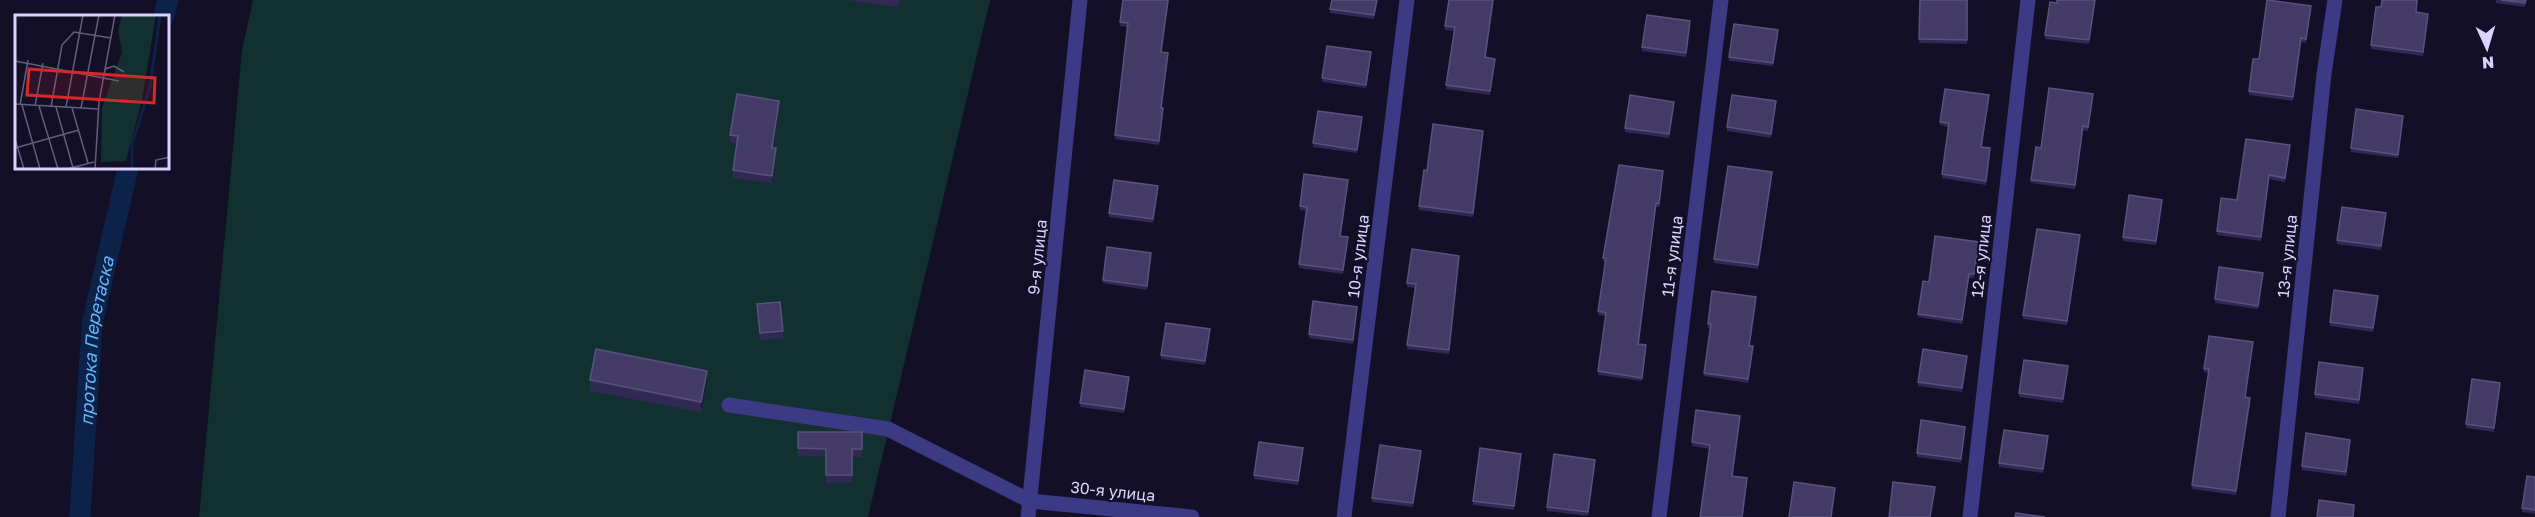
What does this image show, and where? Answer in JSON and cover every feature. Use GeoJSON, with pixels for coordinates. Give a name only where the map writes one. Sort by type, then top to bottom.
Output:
{"type":"FeatureCollection","features":[{"type":"Feature","properties":{"kind":"street","name":"9-я улица"},"geometry":{"type":"LineString","coordinates":[[1029,509],[1080,0]]}},
{"type":"Feature","properties":{"kind":"street","name":"10-я улица"},"geometry":{"type":"LineString","coordinates":[[1344,517],[1407,0]]}},
{"type":"Feature","properties":{"kind":"street","name":"11-я улица"},"geometry":{"type":"LineString","coordinates":[[1659,517],[1721,0]]}},
{"type":"Feature","properties":{"kind":"street","name":"12-я улица"},"geometry":{"type":"LineString","coordinates":[[1970,517],[2028,0]]}},
{"type":"Feature","properties":{"kind":"street","name":"13-я улица"},"geometry":{"type":"LineString","coordinates":[[2278,517],[2324,74],[2335,0]]}},
{"type":"Feature","properties":{"kind":"street"},"geometry":{"type":"LineString","coordinates":[[729,405],[888,429],[1029,509]]}},
{"type":"Feature","properties":{"kind":"street","name":"30-я улица"},"geometry":{"type":"LineString","coordinates":[[1029,509],[1192,517]]}},
{"type":"Feature","properties":{"kind":"green space"},"geometry":{"type":"Polygon","coordinates":[[[253,0],[990,0],[868,517],[199,517],[242,50],[253,0]]]}},
{"type":"Feature","properties":{"kind":"building"},"geometry":{"type":"Polygon","coordinates":[[[1123,0],[1168,0],[1161,52],[1168,53],[1159,141],[1115,135],[1128,23],[1120,22],[1123,0]]]}},
{"type":"Feature","properties":{"kind":"building"},"geometry":{"type":"Polygon","coordinates":[[[1332,0],[1377,0],[1374,15],[1330,9],[1332,0]]]}},
{"type":"Feature","properties":{"kind":"building"},"geometry":{"type":"Polygon","coordinates":[[[1449,0],[1493,0],[1485,57],[1495,59],[1490,91],[1446,85],[1455,27],[1445,26],[1449,0]]]}},
{"type":"Feature","properties":{"kind":"building"},"geometry":{"type":"Polygon","coordinates":[[[1920,0],[1967,0],[1967,40],[1919,39],[1920,0]]]}},
{"type":"Feature","properties":{"kind":"building"},"geometry":{"type":"Polygon","coordinates":[[[2057,0],[2095,0],[2089,40],[2045,35],[2050,2],[2057,3],[2057,0]]]}},
{"type":"Feature","properties":{"kind":"building"},"geometry":{"type":"Polygon","coordinates":[[[2267,0],[2311,6],[2306,39],[2301,38],[2293,97],[2249,91],[2253,59],[2259,59],[2267,0]]]}},
{"type":"Feature","properties":{"kind":"building"},"geometry":{"type":"Polygon","coordinates":[[[2382,0],[2417,0],[2416,12],[2428,14],[2423,52],[2371,45],[2376,7],[2381,7],[2382,0]]]}},
{"type":"Feature","properties":{"kind":"building"},"geometry":{"type":"Polygon","coordinates":[[[2501,0],[2526,0],[2525,3],[2501,0]]]}},
{"type":"Feature","properties":{"kind":"building"},"geometry":{"type":"Polygon","coordinates":[[[1647,15],[1690,21],[1686,53],[1642,47],[1647,15]]]}},
{"type":"Feature","properties":{"kind":"building"},"geometry":{"type":"Polygon","coordinates":[[[1734,24],[1778,30],[1773,63],[1729,57],[1734,24]]]}},
{"type":"Feature","properties":{"kind":"building"},"geometry":{"type":"Polygon","coordinates":[[[1327,46],[1371,52],[1366,85],[1322,78],[1327,46]]]}},
{"type":"Feature","properties":{"kind":"building"},"geometry":{"type":"Polygon","coordinates":[[[2049,88],[2093,94],[2088,127],[2083,126],[2075,185],[2031,180],[2036,147],[2041,148],[2049,88]]]}},
{"type":"Feature","properties":{"kind":"building"},"geometry":{"type":"Polygon","coordinates":[[[1945,89],[1989,95],[1981,147],[1990,148],[1986,181],[1942,174],[1949,123],[1940,122],[1945,89]]]}},
{"type":"Feature","properties":{"kind":"building"},"geometry":{"type":"Polygon","coordinates":[[[737,94],[779,101],[772,148],[776,148],[772,176],[733,170],[738,136],[730,135],[737,94]]]}},
{"type":"Feature","properties":{"kind":"building"},"geometry":{"type":"Polygon","coordinates":[[[1630,95],[1674,102],[1669,134],[1625,128],[1630,95]]]}},
{"type":"Feature","properties":{"kind":"building"},"geometry":{"type":"Polygon","coordinates":[[[1732,95],[1776,101],[1771,134],[1727,127],[1732,95]]]}},
{"type":"Feature","properties":{"kind":"building"},"geometry":{"type":"Polygon","coordinates":[[[2356,109],[2403,116],[2398,155],[2351,148],[2356,109]]]}},
{"type":"Feature","properties":{"kind":"building"},"geometry":{"type":"Polygon","coordinates":[[[1318,111],[1362,117],[1357,150],[1313,143],[1318,111]]]}},
{"type":"Feature","properties":{"kind":"building"},"geometry":{"type":"Polygon","coordinates":[[[1433,124],[1483,131],[1473,213],[1419,206],[1424,170],[1427,171],[1433,124]]]}},
{"type":"Feature","properties":{"kind":"building"},"geometry":{"type":"Polygon","coordinates":[[[2246,139],[2290,145],[2285,178],[2269,175],[2261,237],[2217,231],[2221,198],[2237,200],[2246,139]]]}},
{"type":"Feature","properties":{"kind":"building"},"geometry":{"type":"Polygon","coordinates":[[[1619,165],[1663,171],[1659,204],[1656,203],[1638,344],[1646,345],[1642,378],[1598,371],[1606,313],[1598,311],[1606,258],[1603,258],[1619,165]]]}},
{"type":"Feature","properties":{"kind":"building"},"geometry":{"type":"Polygon","coordinates":[[[1728,166],[1772,172],[1758,265],[1714,259],[1728,166]]]}},
{"type":"Feature","properties":{"kind":"building"},"geometry":{"type":"Polygon","coordinates":[[[1304,174],[1348,180],[1340,236],[1348,237],[1343,270],[1299,264],[1307,207],[1300,206],[1304,174]]]}},
{"type":"Feature","properties":{"kind":"building"},"geometry":{"type":"Polygon","coordinates":[[[1114,180],[1158,186],[1153,219],[1109,213],[1114,180]]]}},
{"type":"Feature","properties":{"kind":"building"},"geometry":{"type":"Polygon","coordinates":[[[2129,195],[2162,200],[2156,241],[2123,237],[2129,195]]]}},
{"type":"Feature","properties":{"kind":"building"},"geometry":{"type":"Polygon","coordinates":[[[2342,207],[2386,213],[2381,246],[2337,240],[2342,207]]]}},
{"type":"Feature","properties":{"kind":"building"},"geometry":{"type":"Polygon","coordinates":[[[2037,229],[2080,235],[2067,321],[2023,315],[2037,229]]]}},
{"type":"Feature","properties":{"kind":"building"},"geometry":{"type":"Polygon","coordinates":[[[1935,236],[1979,242],[1974,274],[1969,274],[1962,320],[1918,314],[1923,281],[1929,282],[1935,236]]]}},
{"type":"Feature","properties":{"kind":"building"},"geometry":{"type":"Polygon","coordinates":[[[1107,247],[1151,253],[1147,286],[1103,280],[1107,247]]]}},
{"type":"Feature","properties":{"kind":"building"},"geometry":{"type":"Polygon","coordinates":[[[1412,249],[1459,256],[1449,350],[1407,345],[1416,284],[1407,283],[1412,249]]]}},
{"type":"Feature","properties":{"kind":"building"},"geometry":{"type":"Polygon","coordinates":[[[2219,267],[2263,273],[2258,306],[2215,299],[2219,267]]]}},
{"type":"Feature","properties":{"kind":"building"},"geometry":{"type":"Polygon","coordinates":[[[2334,290],[2378,296],[2373,328],[2330,322],[2334,290]]]}},
{"type":"Feature","properties":{"kind":"building"},"geometry":{"type":"Polygon","coordinates":[[[1712,291],[1756,297],[1749,346],[1753,346],[1748,379],[1704,373],[1711,324],[1708,324],[1712,291]]]}},
{"type":"Feature","properties":{"kind":"building"},"geometry":{"type":"Polygon","coordinates":[[[1313,301],[1357,307],[1353,340],[1309,334],[1313,301]]]}},
{"type":"Feature","properties":{"kind":"building"},"geometry":{"type":"Polygon","coordinates":[[[780,302],[783,331],[760,333],[757,304],[780,302]]]}},
{"type":"Feature","properties":{"kind":"building"},"geometry":{"type":"Polygon","coordinates":[[[1166,323],[1210,329],[1205,361],[1161,355],[1166,323]]]}},
{"type":"Feature","properties":{"kind":"building"},"geometry":{"type":"Polygon","coordinates":[[[2209,336],[2253,342],[2245,397],[2250,398],[2236,491],[2192,485],[2209,369],[2204,369],[2209,336]]]}},
{"type":"Feature","properties":{"kind":"building"},"geometry":{"type":"Polygon","coordinates":[[[596,349],[707,371],[701,402],[590,380],[596,349]]]}},
{"type":"Feature","properties":{"kind":"building"},"geometry":{"type":"Polygon","coordinates":[[[1923,349],[1967,356],[1962,388],[1918,382],[1923,349]]]}},
{"type":"Feature","properties":{"kind":"building"},"geometry":{"type":"Polygon","coordinates":[[[2024,360],[2068,366],[2063,399],[2019,393],[2024,360]]]}},
{"type":"Feature","properties":{"kind":"building"},"geometry":{"type":"Polygon","coordinates":[[[2319,362],[2363,368],[2359,400],[2315,394],[2319,362]]]}},
{"type":"Feature","properties":{"kind":"building"},"geometry":{"type":"Polygon","coordinates":[[[1085,370],[1129,377],[1124,409],[1080,403],[1085,370]]]}},
{"type":"Feature","properties":{"kind":"building"},"geometry":{"type":"Polygon","coordinates":[[[2472,379],[2500,383],[2494,428],[2466,424],[2472,379]]]}},
{"type":"Feature","properties":{"kind":"building"},"geometry":{"type":"Polygon","coordinates":[[[1696,410],[1740,416],[1732,476],[1747,478],[1742,517],[1700,517],[1710,445],[1692,442],[1696,410]]]}},
{"type":"Feature","properties":{"kind":"building"},"geometry":{"type":"Polygon","coordinates":[[[1921,420],[1965,427],[1961,459],[1917,453],[1921,420]]]}},
{"type":"Feature","properties":{"kind":"building"},"geometry":{"type":"Polygon","coordinates":[[[2004,430],[2048,436],[2043,469],[1999,463],[2004,430]]]}},
{"type":"Feature","properties":{"kind":"building"},"geometry":{"type":"Polygon","coordinates":[[[798,432],[862,432],[862,449],[852,449],[852,475],[826,475],[826,449],[798,448],[798,432]]]}},
{"type":"Feature","properties":{"kind":"building"},"geometry":{"type":"Polygon","coordinates":[[[2306,433],[2350,440],[2346,472],[2302,466],[2306,433]]]}},
{"type":"Feature","properties":{"kind":"building"},"geometry":{"type":"Polygon","coordinates":[[[1259,442],[1303,448],[1298,481],[1254,475],[1259,442]]]}},
{"type":"Feature","properties":{"kind":"building"},"geometry":{"type":"Polygon","coordinates":[[[1380,445],[1421,451],[1413,503],[1372,498],[1380,445]]]}},
{"type":"Feature","properties":{"kind":"building"},"geometry":{"type":"Polygon","coordinates":[[[1480,448],[1521,454],[1514,506],[1473,501],[1480,448]]]}},
{"type":"Feature","properties":{"kind":"building"},"geometry":{"type":"Polygon","coordinates":[[[1554,454],[1595,460],[1588,512],[1547,507],[1554,454]]]}},
{"type":"Feature","properties":{"kind":"building"},"geometry":{"type":"Polygon","coordinates":[[[2527,476],[2535,477],[2535,510],[2522,508],[2527,476]]]}},
{"type":"Feature","properties":{"kind":"building"},"geometry":{"type":"Polygon","coordinates":[[[1794,482],[1835,488],[1831,517],[1789,517],[1794,482]]]}},
{"type":"Feature","properties":{"kind":"building"},"geometry":{"type":"Polygon","coordinates":[[[1893,482],[1935,487],[1930,517],[1889,517],[1893,482]]]}},
{"type":"Feature","properties":{"kind":"building"},"geometry":{"type":"Polygon","coordinates":[[[2319,500],[2354,505],[2353,517],[2317,517],[2319,500]]]}},
{"type":"Feature","properties":{"kind":"building"},"geometry":{"type":"Polygon","coordinates":[[[2016,513],[2045,517],[2015,517],[2016,513]]]}},
{"type":"Feature","properties":{"kind":"waterway","name":"протока Перетаска"},"geometry":{"type":"LineString","coordinates":[[164,15],[168,0]]}},
{"type":"Feature","properties":{"kind":"waterway","name":"протока Перетаска"},"geometry":{"type":"LineString","coordinates":[[80,517],[92,324],[128,170]]}}]}
